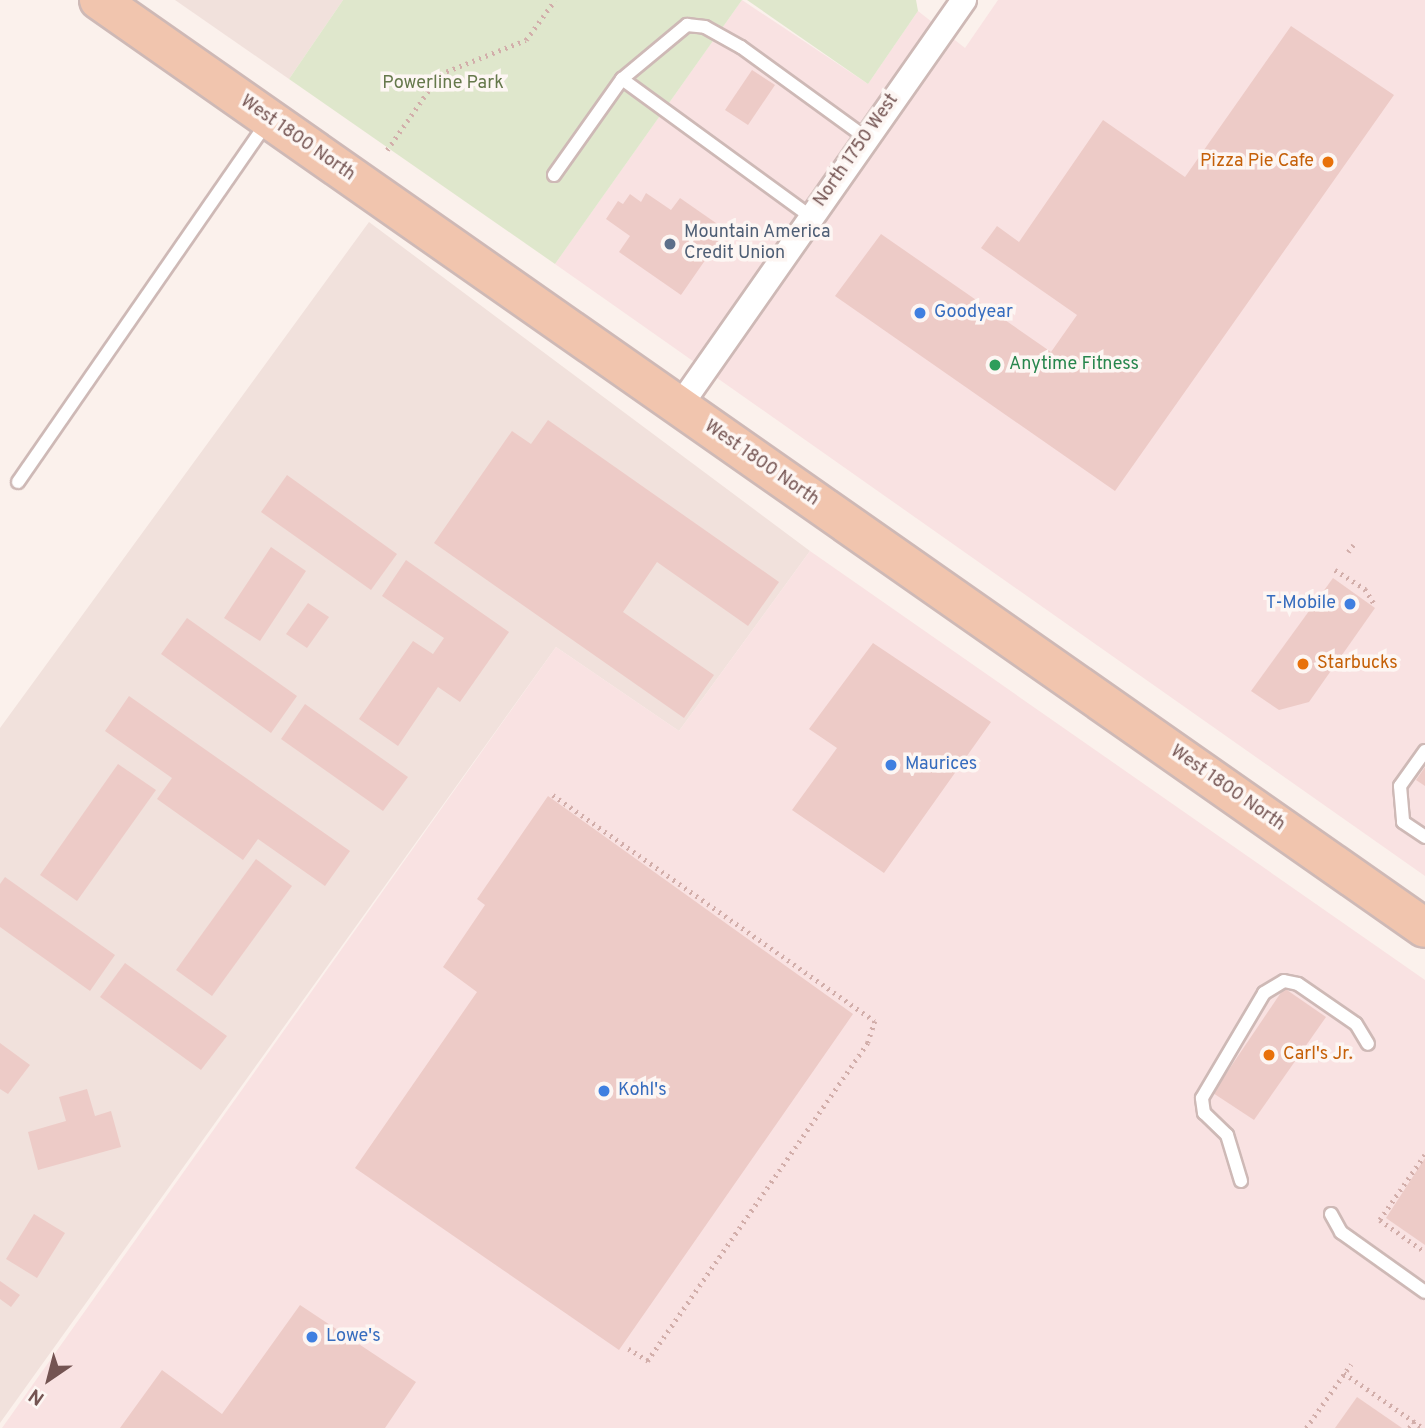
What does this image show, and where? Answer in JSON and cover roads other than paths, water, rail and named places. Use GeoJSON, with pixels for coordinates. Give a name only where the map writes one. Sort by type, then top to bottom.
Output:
{"type":"FeatureCollection","features":[{"type":"Feature","properties":{"kind":"main road","name":"West 1800 North"},"geometry":{"type":"LineString","coordinates":[[99,0],[1425,928]]}},
{"type":"Feature","properties":{"kind":"street","name":"North 1750 West"},"geometry":{"type":"LineString","coordinates":[[679,407],[865,137],[964,0]]}},
{"type":"Feature","properties":{"kind":"lane"},"geometry":{"type":"LineString","coordinates":[[554,175],[622,79],[687,24],[705,27],[741,47],[865,137]]}},
{"type":"Feature","properties":{"kind":"lane"},"geometry":{"type":"LineString","coordinates":[[622,79],[811,217]]}},
{"type":"Feature","properties":{"kind":"lane"},"geometry":{"type":"LineString","coordinates":[[18,482],[269,120]]}},
{"type":"Feature","properties":{"kind":"lane"},"geometry":{"type":"LineString","coordinates":[[1425,751],[1401,786],[1403,822],[1425,837]]}},
{"type":"Feature","properties":{"kind":"lane"},"geometry":{"type":"LineString","coordinates":[[1241,1181],[1227,1135],[1205,1114],[1202,1098],[1264,993],[1284,981],[1298,984],[1356,1024],[1368,1044]]}},
{"type":"Feature","properties":{"kind":"lane"},"geometry":{"type":"LineString","coordinates":[[1331,1214],[1341,1232],[1425,1292]]}},
{"type":"Feature","properties":{"kind":"place","name":"Pizza Pie Cafe"},"geometry":{"type":"Point","coordinates":[1328,162]}},
{"type":"Feature","properties":{"kind":"place","name":"Mountain America Credit Union"},"geometry":{"type":"Point","coordinates":[670,244]}},
{"type":"Feature","properties":{"kind":"place","name":"Goodyear"},"geometry":{"type":"Point","coordinates":[920,313]}},
{"type":"Feature","properties":{"kind":"place","name":"Anytime Fitness"},"geometry":{"type":"Point","coordinates":[995,365]}},
{"type":"Feature","properties":{"kind":"place","name":"T-Mobile"},"geometry":{"type":"Point","coordinates":[1350,604]}},
{"type":"Feature","properties":{"kind":"place","name":"Starbucks"},"geometry":{"type":"Point","coordinates":[1303,664]}},
{"type":"Feature","properties":{"kind":"place","name":"Maurices"},"geometry":{"type":"Point","coordinates":[891,765]}},
{"type":"Feature","properties":{"kind":"place","name":"Carl's Jr."},"geometry":{"type":"Point","coordinates":[1269,1055]}},
{"type":"Feature","properties":{"kind":"place","name":"Kohl's"},"geometry":{"type":"Point","coordinates":[604,1091]}},
{"type":"Feature","properties":{"kind":"place","name":"Lowe's"},"geometry":{"type":"Point","coordinates":[312,1337]}},
{"type":"Feature","properties":{"kind":"park label","name":"Powerline Park"},"geometry":{"type":"Point","coordinates":[443,84]}}]}
